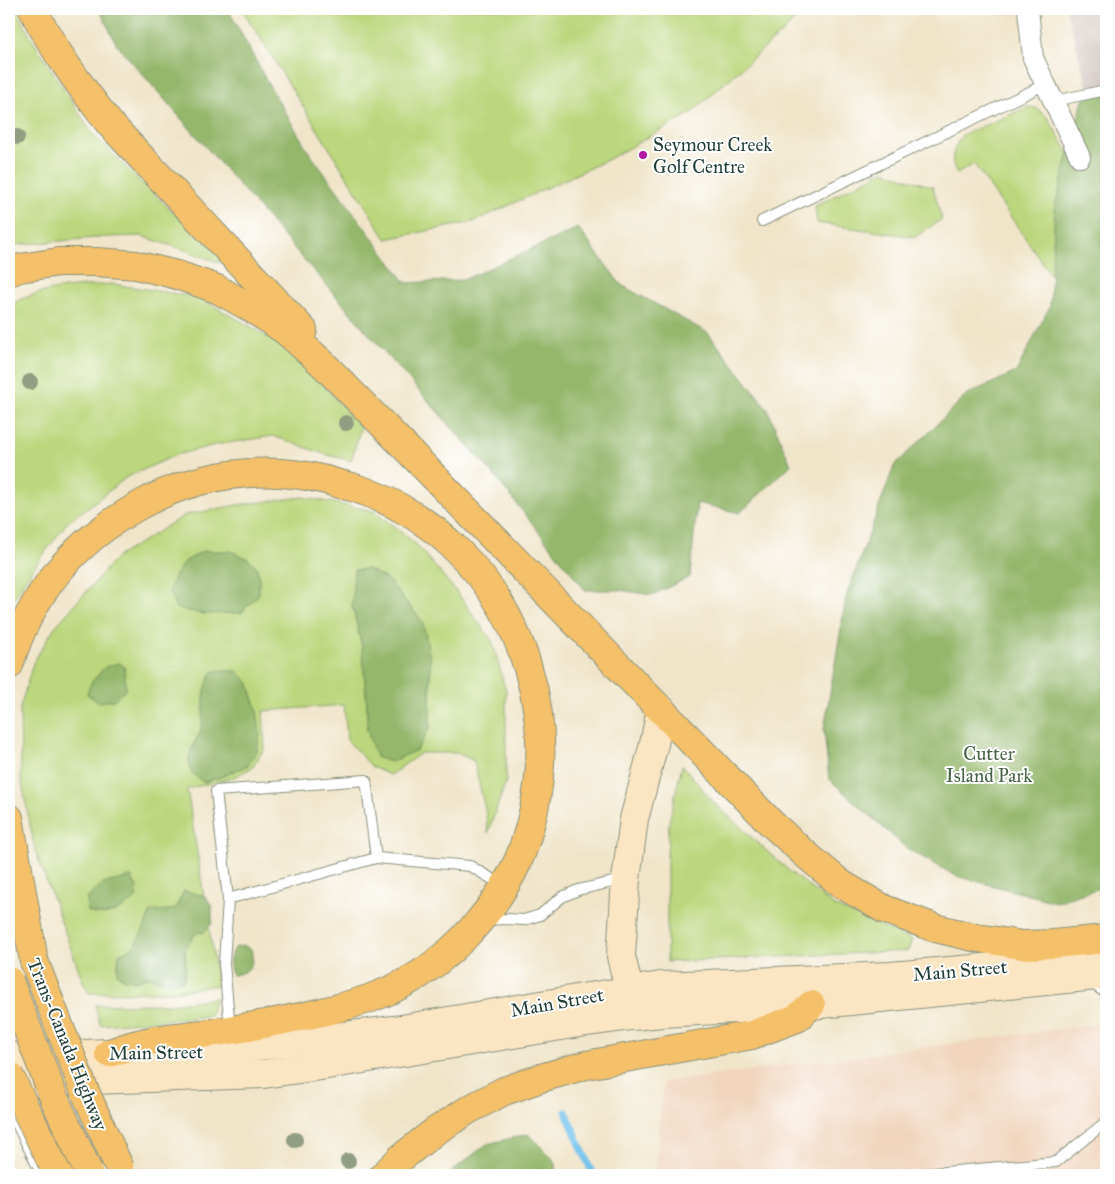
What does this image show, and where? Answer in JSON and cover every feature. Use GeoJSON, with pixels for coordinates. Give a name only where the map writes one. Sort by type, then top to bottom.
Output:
{"type":"FeatureCollection","features":[{"type":"Feature","properties":{"kind":"highway"},"geometry":{"type":"LineString","coordinates":[[33,9],[56,50],[110,124],[294,320],[404,446]]}},
{"type":"Feature","properties":{"kind":"highway"},"geometry":{"type":"LineString","coordinates":[[14,270],[59,262],[136,265],[178,275],[217,289],[253,309],[286,331],[322,363],[404,446],[771,823],[840,884],[884,909],[934,928],[976,938],[1022,945],[1106,939]]}},
{"type":"Feature","properties":{"kind":"highway"},"geometry":{"type":"LineString","coordinates":[[9,665],[15,645],[28,616],[44,589],[66,561],[93,536],[115,520],[153,498],[190,484],[229,475],[273,472],[311,477],[355,488],[393,504],[428,526],[457,550],[484,580],[506,613],[521,646],[531,680],[538,716],[540,755],[538,793],[530,827],[518,860],[500,893],[479,921],[450,951],[421,974],[390,991],[362,1002],[288,1020],[144,1042],[109,1053]]}},
{"type":"Feature","properties":{"kind":"highway"},"geometry":{"type":"LineString","coordinates":[[9,818],[34,961]]}},
{"type":"Feature","properties":{"kind":"highway","name":"Trans-Canada Highway"},"geometry":{"type":"LineString","coordinates":[[9,883],[34,961],[83,1086],[121,1172]]}},
{"type":"Feature","properties":{"kind":"highway","name":"Trans-Canada Highway"},"geometry":{"type":"LineString","coordinates":[[9,981],[54,1098],[89,1173]]}},
{"type":"Feature","properties":{"kind":"highway"},"geometry":{"type":"LineString","coordinates":[[384,1175],[401,1158],[434,1132],[468,1110],[504,1091],[586,1065],[752,1035],[797,1018],[811,1005]]}},
{"type":"Feature","properties":{"kind":"highway"},"geometry":{"type":"LineString","coordinates":[[9,1076],[58,1175]]}},
{"type":"Feature","properties":{"kind":"main road"},"geometry":{"type":"LineString","coordinates":[[631,1003],[621,956],[626,879],[634,818],[654,744],[661,709]]}},
{"type":"Feature","properties":{"kind":"main road","name":"Main Street"},"geometry":{"type":"LineString","coordinates":[[9,1083],[263,1074],[320,1066],[563,1025],[631,1003],[672,985],[890,976],[1106,955]]}},
{"type":"Feature","properties":{"kind":"main road","name":"Main Street"},"geometry":{"type":"LineString","coordinates":[[9,1058],[109,1053],[147,1056],[215,1051],[631,1003],[662,1013],[811,1005],[1095,976]]}},
{"type":"Feature","properties":{"kind":"street"},"geometry":{"type":"LineString","coordinates":[[1028,9],[1033,58],[1080,157]]}},
{"type":"Feature","properties":{"kind":"lane"},"geometry":{"type":"LineString","coordinates":[[762,222],[1050,92],[1106,90]]}},
{"type":"Feature","properties":{"kind":"lane"},"geometry":{"type":"LineString","coordinates":[[230,1030],[224,964],[228,899],[216,791],[366,780],[376,858]]}},
{"type":"Feature","properties":{"kind":"lane"},"geometry":{"type":"LineString","coordinates":[[228,899],[376,858],[470,866],[504,886]]}},
{"type":"Feature","properties":{"kind":"lane"},"geometry":{"type":"LineString","coordinates":[[479,921],[524,920],[540,915],[562,897],[578,890],[626,879]]}},
{"type":"Feature","properties":{"kind":"lane"},"geometry":{"type":"LineString","coordinates":[[1095,976],[1106,993]]}},
{"type":"Feature","properties":{"kind":"lane"},"geometry":{"type":"LineString","coordinates":[[9,1108],[42,1175]]}},
{"type":"Feature","properties":{"kind":"lane"},"geometry":{"type":"LineString","coordinates":[[912,1175],[1056,1162],[1106,1122]]}},
{"type":"Feature","properties":{"kind":"shaded area"},"geometry":{"type":"Polygon","coordinates":[[[1066,9],[1106,9],[1106,154],[1066,9]]]}},
{"type":"Feature","properties":{"kind":"shaded area"},"geometry":{"type":"Polygon","coordinates":[[[1106,1023],[1106,1175],[655,1175],[663,1082],[1106,1023]]]}},
{"type":"Feature","properties":{"kind":"green space"},"geometry":{"type":"Polygon","coordinates":[[[9,9],[16,9],[33,41],[91,132],[136,177],[234,268],[141,236],[15,245],[9,248],[9,9]]]}},
{"type":"Feature","properties":{"kind":"green space"},"geometry":{"type":"Polygon","coordinates":[[[99,9],[228,9],[266,80],[310,154],[406,283],[463,280],[578,228],[621,285],[708,333],[767,408],[791,465],[740,513],[697,503],[690,577],[652,595],[619,590],[585,590],[493,474],[117,45],[99,9]]]}},
{"type":"Feature","properties":{"kind":"green space"},"geometry":{"type":"Polygon","coordinates":[[[242,9],[804,9],[787,28],[691,113],[609,159],[473,222],[386,239],[242,9]]]}},
{"type":"Feature","properties":{"kind":"green space","name":"Cutter Island Park"},"geometry":{"type":"Polygon","coordinates":[[[1106,89],[1106,886],[1056,902],[956,876],[906,848],[829,779],[824,729],[846,597],[894,466],[968,394],[1016,372],[1050,306],[1055,206],[1083,100],[1106,89]]]}},
{"type":"Feature","properties":{"kind":"green space"},"geometry":{"type":"Polygon","coordinates":[[[1028,107],[1036,108],[1048,118],[1106,217],[1064,294],[974,164],[957,174],[953,163],[954,150],[962,135],[1028,107]]]}},
{"type":"Feature","properties":{"kind":"green space"},"geometry":{"type":"Polygon","coordinates":[[[883,171],[933,187],[942,219],[915,237],[817,223],[815,206],[883,171]]]}},
{"type":"Feature","properties":{"kind":"green space"},"geometry":{"type":"Polygon","coordinates":[[[112,284],[198,297],[255,329],[297,356],[361,427],[351,461],[321,453],[273,436],[215,445],[176,455],[127,477],[67,523],[31,571],[9,606],[9,306],[46,291],[112,284]]]}},
{"type":"Feature","properties":{"kind":"green space"},"geometry":{"type":"Polygon","coordinates":[[[303,497],[374,511],[415,543],[459,595],[492,641],[506,691],[506,781],[488,833],[486,814],[474,761],[457,753],[421,753],[390,775],[372,767],[347,740],[344,705],[263,711],[265,747],[253,767],[232,778],[187,789],[218,985],[173,992],[89,993],[82,979],[35,850],[21,778],[20,708],[33,663],[54,628],[117,557],[185,515],[237,505],[303,497]],[[352,605],[362,646],[367,730],[430,728],[430,664],[352,605]],[[237,671],[204,716],[201,731],[192,747],[204,782],[248,765],[257,710],[248,682],[237,671]],[[131,877],[120,880],[87,911],[94,914],[107,914],[119,910],[136,897],[137,887],[131,877]]]}},
{"type":"Feature","properties":{"kind":"green space"},"geometry":{"type":"Polygon","coordinates":[[[203,551],[230,551],[247,558],[257,567],[259,594],[241,613],[203,614],[176,608],[169,592],[174,577],[184,562],[203,551]]]}},
{"type":"Feature","properties":{"kind":"green space"},"geometry":{"type":"Polygon","coordinates":[[[368,569],[388,580],[423,622],[430,657],[430,727],[417,750],[391,762],[376,757],[367,730],[362,646],[352,605],[354,570],[368,569]]]}},
{"type":"Feature","properties":{"kind":"green space"},"geometry":{"type":"Polygon","coordinates":[[[119,663],[124,666],[126,689],[114,700],[98,702],[87,694],[91,683],[105,667],[119,663]]]}},
{"type":"Feature","properties":{"kind":"green space"},"geometry":{"type":"Polygon","coordinates":[[[220,670],[237,671],[248,682],[257,710],[260,734],[257,751],[248,765],[204,782],[191,771],[189,758],[201,729],[206,684],[212,672],[220,670]]]}},
{"type":"Feature","properties":{"kind":"green space"},"geometry":{"type":"Polygon","coordinates":[[[682,765],[715,804],[789,871],[836,907],[912,940],[908,951],[667,962],[667,855],[669,822],[682,765]]]}},
{"type":"Feature","properties":{"kind":"green space"},"geometry":{"type":"Polygon","coordinates":[[[131,877],[137,887],[136,898],[119,910],[107,914],[94,914],[87,911],[87,898],[102,884],[131,877]]]}},
{"type":"Feature","properties":{"kind":"green space"},"geometry":{"type":"Polygon","coordinates":[[[184,891],[205,896],[212,906],[212,924],[204,932],[196,933],[185,950],[186,971],[183,981],[163,981],[148,977],[134,981],[117,974],[119,954],[133,947],[144,929],[150,912],[175,909],[184,891]]]}},
{"type":"Feature","properties":{"kind":"green space"},"geometry":{"type":"Polygon","coordinates":[[[244,946],[251,949],[251,964],[247,970],[232,975],[230,957],[236,947],[244,946]]]}},
{"type":"Feature","properties":{"kind":"green space"},"geometry":{"type":"Polygon","coordinates":[[[215,998],[210,1015],[194,1018],[100,1025],[95,1005],[171,1004],[215,998]]]}},
{"type":"Feature","properties":{"kind":"green space"},"geometry":{"type":"Polygon","coordinates":[[[528,1134],[553,1159],[559,1175],[447,1175],[487,1144],[528,1134]]]}},
{"type":"Feature","properties":{"kind":"waterway"},"geometry":{"type":"LineString","coordinates":[[566,1112],[593,1175]]}},
{"type":"Feature","properties":{"kind":"place","name":"Seymour Creek Golf Centre"},"geometry":{"type":"Point","coordinates":[643,155]}}]}
